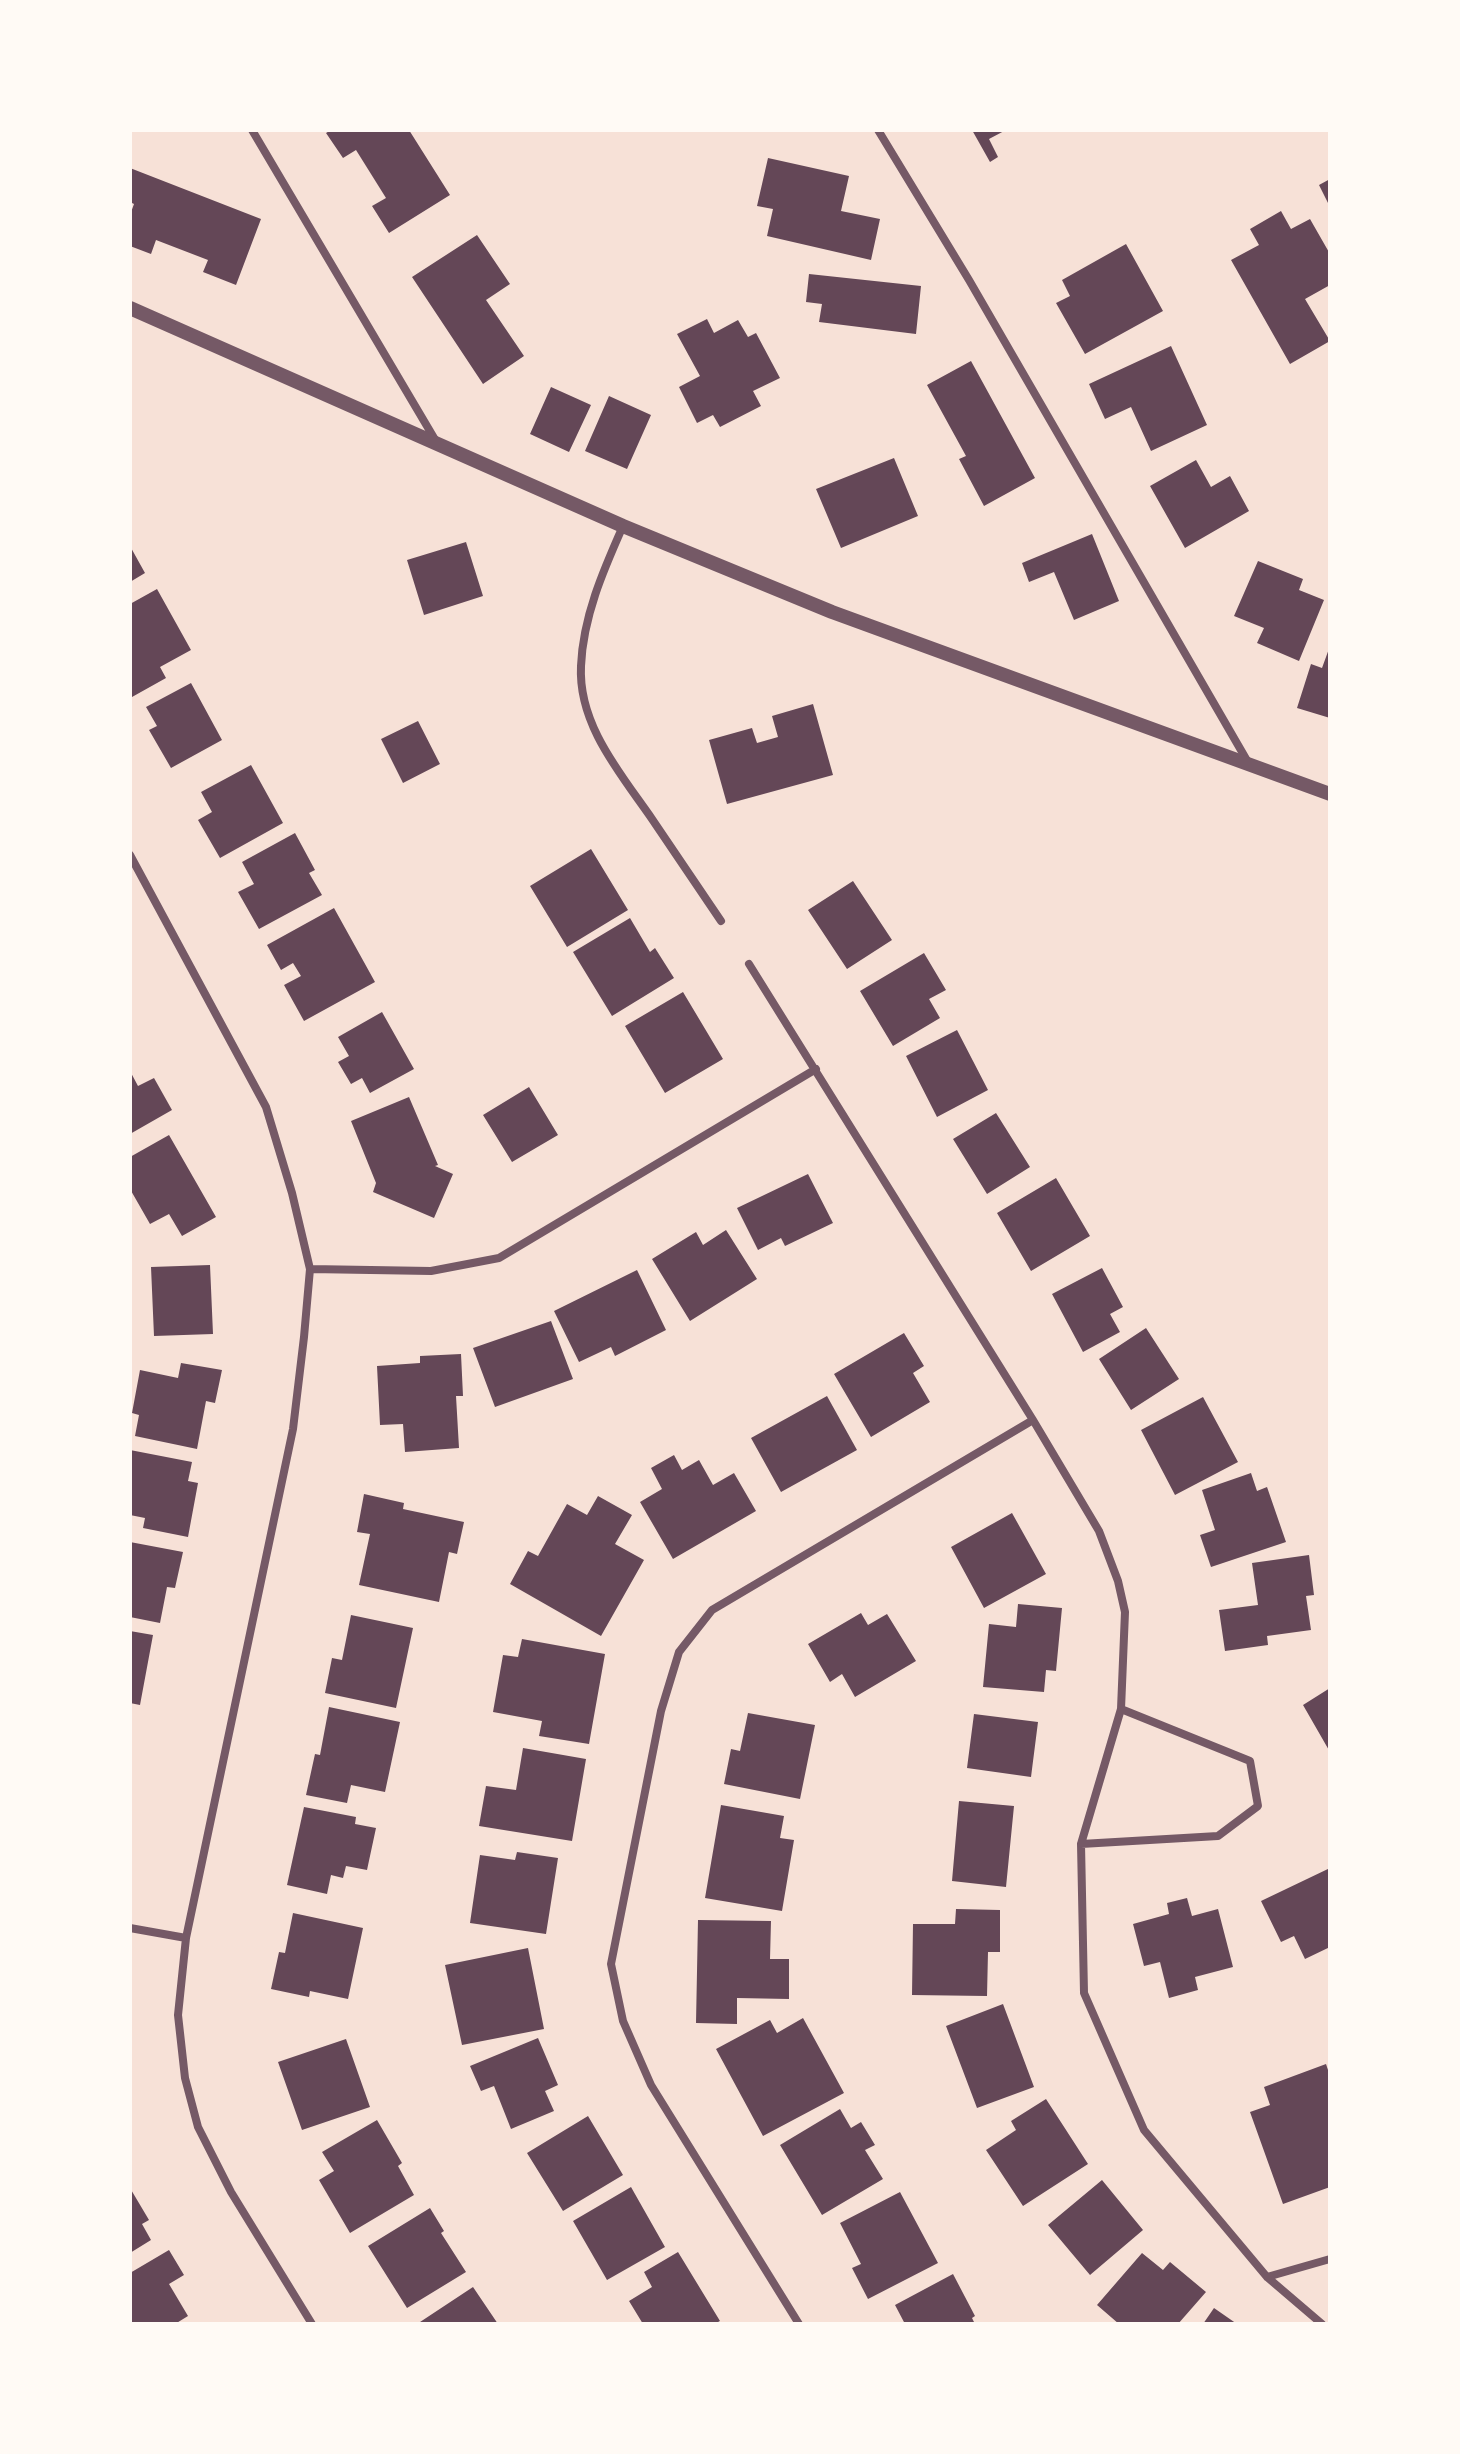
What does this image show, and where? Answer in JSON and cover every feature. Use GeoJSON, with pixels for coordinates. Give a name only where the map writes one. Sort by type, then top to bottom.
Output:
{"type":"FeatureCollection","features":[{"type":"Feature","properties":{"kind":"street"},"geometry":{"type":"LineString","coordinates":[[252,130],[437,443]]}},
{"type":"Feature","properties":{"kind":"street"},"geometry":{"type":"LineString","coordinates":[[878,130],[969,280],[1249,764]]}},
{"type":"Feature","properties":{"kind":"street"},"geometry":{"type":"LineString","coordinates":[[130,308],[623,526],[832,612],[1330,794]]}},
{"type":"Feature","properties":{"kind":"street"},"geometry":{"type":"LineString","coordinates":[[623,526],[599,582],[586,627],[580,668],[584,705],[603,747],[721,921]]}},
{"type":"Feature","properties":{"kind":"street"},"geometry":{"type":"LineString","coordinates":[[130,855],[266,1107],[292,1193],[310,1269],[293,1429],[186,1938],[178,2015],[185,2078],[198,2127],[231,2192],[312,2324]]}},
{"type":"Feature","properties":{"kind":"street"},"geometry":{"type":"LineString","coordinates":[[749,964],[1099,1531],[1118,1581],[1125,1612],[1121,1709],[1081,1844],[1084,1993],[1144,2130],[1267,2277],[1322,2324]]}},
{"type":"Feature","properties":{"kind":"street"},"geometry":{"type":"LineString","coordinates":[[310,1269],[431,1271],[499,1258],[816,1069]]}},
{"type":"Feature","properties":{"kind":"street"},"geometry":{"type":"LineString","coordinates":[[799,2324],[651,2085],[623,2021],[611,1964],[661,1711],[679,1652],[712,1610],[1033,1420]]}},
{"type":"Feature","properties":{"kind":"street"},"geometry":{"type":"LineString","coordinates":[[1081,1844],[1218,1836],[1258,1806],[1250,1761],[1121,1709]]}},
{"type":"Feature","properties":{"kind":"street"},"geometry":{"type":"LineString","coordinates":[[130,1928],[186,1938]]}},
{"type":"Feature","properties":{"kind":"street"},"geometry":{"type":"LineString","coordinates":[[1267,2277],[1330,2259]]}},
{"type":"Feature","properties":{"kind":"building"},"geometry":{"type":"Polygon","coordinates":[[[331,130],[409,130],[450,195],[389,233],[372,206],[386,198],[356,150],[343,158],[326,133],[331,130]]]}},
{"type":"Feature","properties":{"kind":"building"},"geometry":{"type":"Polygon","coordinates":[[[972,130],[1006,130],[989,139],[998,157],[990,162],[972,130]]]}},
{"type":"Feature","properties":{"kind":"building"},"geometry":{"type":"Polygon","coordinates":[[[768,158],[849,176],[841,211],[880,219],[871,260],[767,236],[773,209],[757,206],[768,158]]]}},
{"type":"Feature","properties":{"kind":"building"},"geometry":{"type":"Polygon","coordinates":[[[130,168],[261,219],[236,285],[203,272],[208,260],[156,240],[151,254],[130,246],[130,215],[134,204],[130,202],[130,168]]]}},
{"type":"Feature","properties":{"kind":"building"},"geometry":{"type":"Polygon","coordinates":[[[1330,179],[1330,207],[1319,185],[1330,179]]]}},
{"type":"Feature","properties":{"kind":"building"},"geometry":{"type":"Polygon","coordinates":[[[1281,211],[1291,229],[1310,219],[1330,254],[1330,285],[1305,299],[1330,341],[1290,364],[1231,260],[1259,245],[1250,229],[1281,211]]]}},
{"type":"Feature","properties":{"kind":"building"},"geometry":{"type":"Polygon","coordinates":[[[477,235],[510,284],[486,300],[524,356],[483,384],[412,277],[477,235]]]}},
{"type":"Feature","properties":{"kind":"building"},"geometry":{"type":"Polygon","coordinates":[[[1126,244],[1163,311],[1085,354],[1056,303],[1070,296],[1062,280],[1126,244]]]}},
{"type":"Feature","properties":{"kind":"building"},"geometry":{"type":"Polygon","coordinates":[[[809,274],[921,286],[916,334],[819,322],[822,304],[806,302],[809,274]]]}},
{"type":"Feature","properties":{"kind":"building"},"geometry":{"type":"Polygon","coordinates":[[[707,319],[714,333],[738,320],[748,337],[756,333],[780,378],[753,391],[761,406],[720,427],[713,415],[697,423],[679,387],[700,376],[677,334],[707,319]]]}},
{"type":"Feature","properties":{"kind":"building"},"geometry":{"type":"Polygon","coordinates":[[[1171,346],[1207,425],[1151,451],[1131,407],[1105,419],[1089,384],[1171,346]]]}},
{"type":"Feature","properties":{"kind":"building"},"geometry":{"type":"Polygon","coordinates":[[[971,361],[1035,478],[984,506],[959,459],[966,456],[927,385],[971,361]]]}},
{"type":"Feature","properties":{"kind":"building"},"geometry":{"type":"Polygon","coordinates":[[[551,387],[591,405],[569,452],[530,434],[551,387]]]}},
{"type":"Feature","properties":{"kind":"building"},"geometry":{"type":"Polygon","coordinates":[[[609,396],[651,415],[627,469],[585,451],[609,396]]]}},
{"type":"Feature","properties":{"kind":"building"},"geometry":{"type":"Polygon","coordinates":[[[894,458],[918,516],[841,548],[816,489],[894,458]]]}},
{"type":"Feature","properties":{"kind":"building"},"geometry":{"type":"Polygon","coordinates":[[[1196,460],[1211,487],[1230,476],[1249,511],[1185,548],[1150,486],[1196,460]]]}},
{"type":"Feature","properties":{"kind":"building"},"geometry":{"type":"Polygon","coordinates":[[[1092,534],[1119,601],[1074,620],[1054,572],[1029,582],[1022,563],[1092,534]]]}},
{"type":"Feature","properties":{"kind":"building"},"geometry":{"type":"Polygon","coordinates":[[[466,542],[483,596],[424,615],[407,560],[466,542]]]}},
{"type":"Feature","properties":{"kind":"building"},"geometry":{"type":"Polygon","coordinates":[[[130,546],[145,573],[130,582],[130,546]]]}},
{"type":"Feature","properties":{"kind":"building"},"geometry":{"type":"Polygon","coordinates":[[[1258,561],[1303,579],[1299,590],[1324,600],[1299,661],[1257,643],[1264,628],[1234,616],[1258,561]]]}},
{"type":"Feature","properties":{"kind":"building"},"geometry":{"type":"Polygon","coordinates":[[[157,589],[191,650],[160,667],[166,678],[132,697],[130,604],[157,589]]]}},
{"type":"Feature","properties":{"kind":"building"},"geometry":{"type":"Polygon","coordinates":[[[1330,646],[1330,718],[1297,708],[1311,664],[1322,668],[1330,646]]]}},
{"type":"Feature","properties":{"kind":"building"},"geometry":{"type":"Polygon","coordinates":[[[191,683],[222,740],[171,768],[149,730],[157,726],[146,707],[191,683]]]}},
{"type":"Feature","properties":{"kind":"building"},"geometry":{"type":"Polygon","coordinates":[[[813,704],[833,775],[727,804],[709,740],[752,728],[757,743],[778,737],[772,716],[813,704]]]}},
{"type":"Feature","properties":{"kind":"building"},"geometry":{"type":"Polygon","coordinates":[[[418,721],[440,764],[403,783],[381,739],[418,721]]]}},
{"type":"Feature","properties":{"kind":"building"},"geometry":{"type":"Polygon","coordinates":[[[251,765],[283,823],[220,858],[198,820],[212,812],[201,792],[251,765]]]}},
{"type":"Feature","properties":{"kind":"building"},"geometry":{"type":"Polygon","coordinates":[[[295,833],[315,870],[309,873],[322,895],[259,929],[238,892],[254,884],[242,862],[295,833]]]}},
{"type":"Feature","properties":{"kind":"building"},"geometry":{"type":"Polygon","coordinates":[[[591,849],[628,910],[567,947],[530,886],[591,849]]]}},
{"type":"Feature","properties":{"kind":"building"},"geometry":{"type":"Polygon","coordinates":[[[853,881],[892,940],[847,969],[808,910],[853,881]]]}},
{"type":"Feature","properties":{"kind":"building"},"geometry":{"type":"Polygon","coordinates":[[[334,908],[375,982],[304,1021],[284,985],[301,976],[293,963],[281,970],[267,945],[334,908]]]}},
{"type":"Feature","properties":{"kind":"building"},"geometry":{"type":"Polygon","coordinates":[[[630,918],[650,952],[655,948],[674,978],[612,1016],[573,952],[630,918]]]}},
{"type":"Feature","properties":{"kind":"building"},"geometry":{"type":"Polygon","coordinates":[[[924,953],[946,990],[929,999],[940,1018],[893,1046],[860,991],[924,953]]]}},
{"type":"Feature","properties":{"kind":"building"},"geometry":{"type":"Polygon","coordinates":[[[683,992],[723,1059],[665,1093],[625,1026],[683,992]]]}},
{"type":"Feature","properties":{"kind":"building"},"geometry":{"type":"Polygon","coordinates":[[[382,1012],[414,1069],[370,1093],[362,1078],[351,1084],[338,1062],[349,1056],[338,1037],[382,1012]]]}},
{"type":"Feature","properties":{"kind":"building"},"geometry":{"type":"Polygon","coordinates":[[[957,1030],[988,1090],[937,1117],[906,1056],[957,1030]]]}},
{"type":"Feature","properties":{"kind":"building"},"geometry":{"type":"Polygon","coordinates":[[[130,1071],[138,1086],[154,1078],[172,1110],[130,1134],[130,1071]]]}},
{"type":"Feature","properties":{"kind":"building"},"geometry":{"type":"Polygon","coordinates":[[[529,1087],[558,1135],[512,1162],[483,1115],[529,1087]]]}},
{"type":"Feature","properties":{"kind":"building"},"geometry":{"type":"Polygon","coordinates":[[[409,1097],[438,1165],[435,1166],[453,1174],[434,1218],[373,1192],[376,1183],[351,1121],[409,1097]]]}},
{"type":"Feature","properties":{"kind":"building"},"geometry":{"type":"Polygon","coordinates":[[[996,1113],[1030,1167],[987,1194],[953,1139],[996,1113]]]}},
{"type":"Feature","properties":{"kind":"building"},"geometry":{"type":"Polygon","coordinates":[[[169,1135],[216,1217],[182,1236],[169,1214],[150,1224],[130,1189],[130,1157],[169,1135]]]}},
{"type":"Feature","properties":{"kind":"building"},"geometry":{"type":"Polygon","coordinates":[[[808,1174],[833,1223],[785,1246],[781,1238],[758,1250],[737,1208],[808,1174]]]}},
{"type":"Feature","properties":{"kind":"building"},"geometry":{"type":"Polygon","coordinates":[[[1056,1178],[1090,1236],[1031,1271],[997,1213],[1056,1178]]]}},
{"type":"Feature","properties":{"kind":"building"},"geometry":{"type":"Polygon","coordinates":[[[726,1230],[757,1279],[690,1321],[652,1259],[696,1232],[703,1245],[726,1230]]]}},
{"type":"Feature","properties":{"kind":"building"},"geometry":{"type":"Polygon","coordinates":[[[210,1265],[213,1334],[154,1336],[151,1267],[210,1265]]]}},
{"type":"Feature","properties":{"kind":"building"},"geometry":{"type":"Polygon","coordinates":[[[1102,1268],[1123,1307],[1110,1314],[1120,1332],[1083,1352],[1052,1294],[1102,1268]]]}},
{"type":"Feature","properties":{"kind":"building"},"geometry":{"type":"Polygon","coordinates":[[[637,1270],[666,1330],[615,1356],[611,1347],[579,1362],[554,1311],[637,1270]]]}},
{"type":"Feature","properties":{"kind":"building"},"geometry":{"type":"Polygon","coordinates":[[[551,1321],[573,1379],[495,1407],[473,1348],[551,1321]]]}},
{"type":"Feature","properties":{"kind":"building"},"geometry":{"type":"Polygon","coordinates":[[[1146,1328],[1179,1379],[1131,1410],[1099,1359],[1146,1328]]]}},
{"type":"Feature","properties":{"kind":"building"},"geometry":{"type":"Polygon","coordinates":[[[904,1333],[924,1366],[913,1373],[930,1402],[871,1437],[834,1374],[904,1333]]]}},
{"type":"Feature","properties":{"kind":"building"},"geometry":{"type":"Polygon","coordinates":[[[461,1354],[463,1396],[456,1396],[459,1448],[405,1452],[403,1424],[380,1425],[377,1366],[420,1363],[420,1356],[461,1354]]]}},
{"type":"Feature","properties":{"kind":"building"},"geometry":{"type":"Polygon","coordinates":[[[181,1363],[222,1370],[215,1403],[206,1401],[197,1449],[135,1436],[139,1415],[132,1413],[140,1370],[178,1378],[181,1363]]]}},
{"type":"Feature","properties":{"kind":"building"},"geometry":{"type":"Polygon","coordinates":[[[827,1396],[857,1450],[781,1492],[751,1438],[827,1396]]]}},
{"type":"Feature","properties":{"kind":"building"},"geometry":{"type":"Polygon","coordinates":[[[1203,1397],[1238,1462],[1175,1495],[1141,1430],[1203,1397]]]}},
{"type":"Feature","properties":{"kind":"building"},"geometry":{"type":"Polygon","coordinates":[[[130,1450],[192,1462],[188,1481],[198,1483],[188,1537],[143,1528],[145,1518],[130,1515],[130,1450]]]}},
{"type":"Feature","properties":{"kind":"building"},"geometry":{"type":"Polygon","coordinates":[[[674,1455],[682,1470],[699,1460],[713,1485],[734,1473],[756,1511],[673,1559],[640,1502],[662,1489],[651,1468],[674,1455]]]}},
{"type":"Feature","properties":{"kind":"building"},"geometry":{"type":"Polygon","coordinates":[[[1251,1473],[1257,1491],[1267,1487],[1286,1542],[1211,1567],[1200,1535],[1215,1530],[1202,1490],[1251,1473]]]}},
{"type":"Feature","properties":{"kind":"building"},"geometry":{"type":"Polygon","coordinates":[[[364,1494],[404,1503],[403,1509],[464,1522],[457,1554],[449,1552],[439,1602],[359,1585],[370,1534],[357,1532],[364,1494]]]}},
{"type":"Feature","properties":{"kind":"building"},"geometry":{"type":"Polygon","coordinates":[[[598,1496],[632,1515],[615,1544],[644,1560],[601,1636],[510,1584],[528,1551],[538,1556],[567,1504],[587,1515],[598,1496]]]}},
{"type":"Feature","properties":{"kind":"building"},"geometry":{"type":"Polygon","coordinates":[[[1012,1513],[1046,1574],[984,1608],[951,1547],[1012,1513]]]}},
{"type":"Feature","properties":{"kind":"building"},"geometry":{"type":"Polygon","coordinates":[[[130,1542],[183,1552],[175,1588],[167,1587],[160,1623],[130,1617],[130,1542]]]}},
{"type":"Feature","properties":{"kind":"building"},"geometry":{"type":"Polygon","coordinates":[[[1309,1555],[1314,1595],[1306,1596],[1311,1630],[1267,1636],[1268,1645],[1225,1651],[1219,1610],[1258,1605],[1252,1563],[1309,1555]]]}},
{"type":"Feature","properties":{"kind":"building"},"geometry":{"type":"Polygon","coordinates":[[[1018,1604],[1062,1608],[1056,1671],[1046,1670],[1044,1692],[983,1687],[989,1624],[1016,1627],[1018,1604]]]}},
{"type":"Feature","properties":{"kind":"building"},"geometry":{"type":"Polygon","coordinates":[[[861,1613],[868,1625],[887,1614],[916,1661],[855,1697],[842,1674],[830,1682],[808,1644],[861,1613]]]}},
{"type":"Feature","properties":{"kind":"building"},"geometry":{"type":"Polygon","coordinates":[[[351,1615],[413,1628],[396,1708],[325,1693],[332,1658],[342,1660],[351,1615]]]}},
{"type":"Feature","properties":{"kind":"building"},"geometry":{"type":"Polygon","coordinates":[[[130,1631],[153,1635],[140,1705],[130,1703],[130,1631]]]}},
{"type":"Feature","properties":{"kind":"building"},"geometry":{"type":"Polygon","coordinates":[[[522,1639],[605,1654],[589,1744],[539,1736],[542,1721],[493,1712],[503,1655],[518,1657],[522,1639]]]}},
{"type":"Feature","properties":{"kind":"building"},"geometry":{"type":"Polygon","coordinates":[[[1330,1688],[1330,1752],[1303,1705],[1330,1688]]]}},
{"type":"Feature","properties":{"kind":"building"},"geometry":{"type":"Polygon","coordinates":[[[329,1707],[400,1722],[385,1792],[351,1785],[347,1803],[306,1795],[315,1754],[320,1755],[329,1707]]]}},
{"type":"Feature","properties":{"kind":"building"},"geometry":{"type":"Polygon","coordinates":[[[748,1713],[815,1725],[800,1799],[724,1784],[731,1749],[740,1751],[748,1713]]]}},
{"type":"Feature","properties":{"kind":"building"},"geometry":{"type":"Polygon","coordinates":[[[974,1714],[1038,1722],[1031,1777],[967,1768],[974,1714]]]}},
{"type":"Feature","properties":{"kind":"building"},"geometry":{"type":"Polygon","coordinates":[[[523,1748],[586,1759],[572,1841],[479,1826],[486,1786],[516,1790],[523,1748]]]}},
{"type":"Feature","properties":{"kind":"building"},"geometry":{"type":"Polygon","coordinates":[[[959,1801],[1014,1806],[1006,1887],[952,1881],[959,1801]]]}},
{"type":"Feature","properties":{"kind":"building"},"geometry":{"type":"Polygon","coordinates":[[[721,1805],[784,1816],[780,1838],[794,1840],[782,1911],[705,1898],[721,1805]]]}},
{"type":"Feature","properties":{"kind":"building"},"geometry":{"type":"Polygon","coordinates":[[[304,1807],[356,1817],[355,1824],[376,1828],[367,1870],[346,1866],[343,1878],[331,1875],[327,1894],[287,1885],[304,1807]]]}},
{"type":"Feature","properties":{"kind":"building"},"geometry":{"type":"Polygon","coordinates":[[[517,1852],[558,1858],[546,1934],[470,1923],[480,1855],[515,1860],[517,1852]]]}},
{"type":"Feature","properties":{"kind":"building"},"geometry":{"type":"Polygon","coordinates":[[[1330,1868],[1330,1947],[1305,1959],[1294,1936],[1281,1942],[1261,1901],[1330,1868]]]}},
{"type":"Feature","properties":{"kind":"building"},"geometry":{"type":"Polygon","coordinates":[[[1187,1898],[1192,1916],[1218,1909],[1233,1967],[1195,1977],[1198,1990],[1169,1998],[1160,1962],[1144,1966],[1133,1924],[1169,1914],[1167,1903],[1187,1898]]]}},
{"type":"Feature","properties":{"kind":"building"},"geometry":{"type":"Polygon","coordinates":[[[956,1909],[1000,1910],[1000,1952],[988,1952],[987,1996],[912,1995],[913,1924],[955,1924],[956,1909]]]}},
{"type":"Feature","properties":{"kind":"building"},"geometry":{"type":"Polygon","coordinates":[[[293,1913],[363,1928],[348,1999],[310,1991],[309,1997],[271,1989],[279,1952],[285,1953],[293,1913]]]}},
{"type":"Feature","properties":{"kind":"building"},"geometry":{"type":"Polygon","coordinates":[[[698,1920],[771,1921],[770,1959],[789,1959],[789,1999],[737,1998],[737,2024],[696,2023],[698,1920]]]}},
{"type":"Feature","properties":{"kind":"building"},"geometry":{"type":"Polygon","coordinates":[[[528,1948],[544,2029],[462,2045],[445,1965],[528,1948]]]}},
{"type":"Feature","properties":{"kind":"building"},"geometry":{"type":"Polygon","coordinates":[[[1003,2004],[1034,2087],[977,2108],[946,2026],[1003,2004]]]}},
{"type":"Feature","properties":{"kind":"building"},"geometry":{"type":"Polygon","coordinates":[[[803,2018],[844,2093],[763,2136],[716,2049],[770,2020],[777,2033],[803,2018]]]}},
{"type":"Feature","properties":{"kind":"building"},"geometry":{"type":"Polygon","coordinates":[[[538,2038],[558,2085],[545,2091],[554,2111],[511,2129],[494,2086],[481,2091],[470,2066],[538,2038]]]}},
{"type":"Feature","properties":{"kind":"building"},"geometry":{"type":"Polygon","coordinates":[[[346,2039],[370,2107],[302,2130],[278,2062],[346,2039]]]}},
{"type":"Feature","properties":{"kind":"building"},"geometry":{"type":"Polygon","coordinates":[[[1326,2064],[1330,2076],[1330,2187],[1283,2204],[1250,2112],[1270,2105],[1264,2087],[1326,2064]]]}},
{"type":"Feature","properties":{"kind":"building"},"geometry":{"type":"Polygon","coordinates":[[[1046,2099],[1088,2164],[1023,2206],[986,2150],[1016,2130],[1011,2121],[1046,2099]]]}},
{"type":"Feature","properties":{"kind":"building"},"geometry":{"type":"Polygon","coordinates":[[[840,2109],[851,2128],[861,2122],[875,2145],[865,2150],[883,2179],[822,2215],[780,2145],[840,2109]]]}},
{"type":"Feature","properties":{"kind":"building"},"geometry":{"type":"Polygon","coordinates":[[[588,2116],[623,2175],[563,2211],[527,2153],[588,2116]]]}},
{"type":"Feature","properties":{"kind":"building"},"geometry":{"type":"Polygon","coordinates":[[[377,2120],[402,2163],[398,2166],[414,2195],[350,2233],[319,2180],[334,2171],[322,2152],[377,2120]]]}},
{"type":"Feature","properties":{"kind":"building"},"geometry":{"type":"Polygon","coordinates":[[[1102,2180],[1143,2230],[1090,2275],[1048,2225],[1102,2180]]]}},
{"type":"Feature","properties":{"kind":"building"},"geometry":{"type":"Polygon","coordinates":[[[631,2187],[665,2247],[607,2280],[573,2221],[631,2187]]]}},
{"type":"Feature","properties":{"kind":"building"},"geometry":{"type":"Polygon","coordinates":[[[130,2188],[149,2220],[142,2224],[151,2240],[130,2253],[130,2188]]]}},
{"type":"Feature","properties":{"kind":"building"},"geometry":{"type":"Polygon","coordinates":[[[900,2192],[938,2263],[868,2299],[852,2268],[861,2264],[840,2223],[900,2192]]]}},
{"type":"Feature","properties":{"kind":"building"},"geometry":{"type":"Polygon","coordinates":[[[430,2208],[444,2231],[441,2233],[466,2272],[407,2308],[368,2246],[430,2208]]]}},
{"type":"Feature","properties":{"kind":"building"},"geometry":{"type":"Polygon","coordinates":[[[169,2250],[184,2275],[169,2284],[188,2316],[175,2324],[130,2324],[130,2273],[169,2250]]]}},
{"type":"Feature","properties":{"kind":"building"},"geometry":{"type":"Polygon","coordinates":[[[678,2252],[720,2321],[714,2324],[643,2324],[629,2301],[652,2287],[644,2272],[678,2252]]]}},
{"type":"Feature","properties":{"kind":"building"},"geometry":{"type":"Polygon","coordinates":[[[1142,2253],[1163,2270],[1170,2262],[1206,2292],[1178,2324],[1119,2324],[1097,2305],[1142,2253]]]}},
{"type":"Feature","properties":{"kind":"building"},"geometry":{"type":"Polygon","coordinates":[[[953,2274],[975,2316],[972,2318],[975,2324],[905,2324],[895,2305],[953,2274]]]}},
{"type":"Feature","properties":{"kind":"building"},"geometry":{"type":"Polygon","coordinates":[[[473,2287],[498,2324],[417,2324],[473,2287]]]}},
{"type":"Feature","properties":{"kind":"building"},"geometry":{"type":"Polygon","coordinates":[[[1214,2308],[1237,2324],[1203,2324],[1214,2308]]]}}]}
